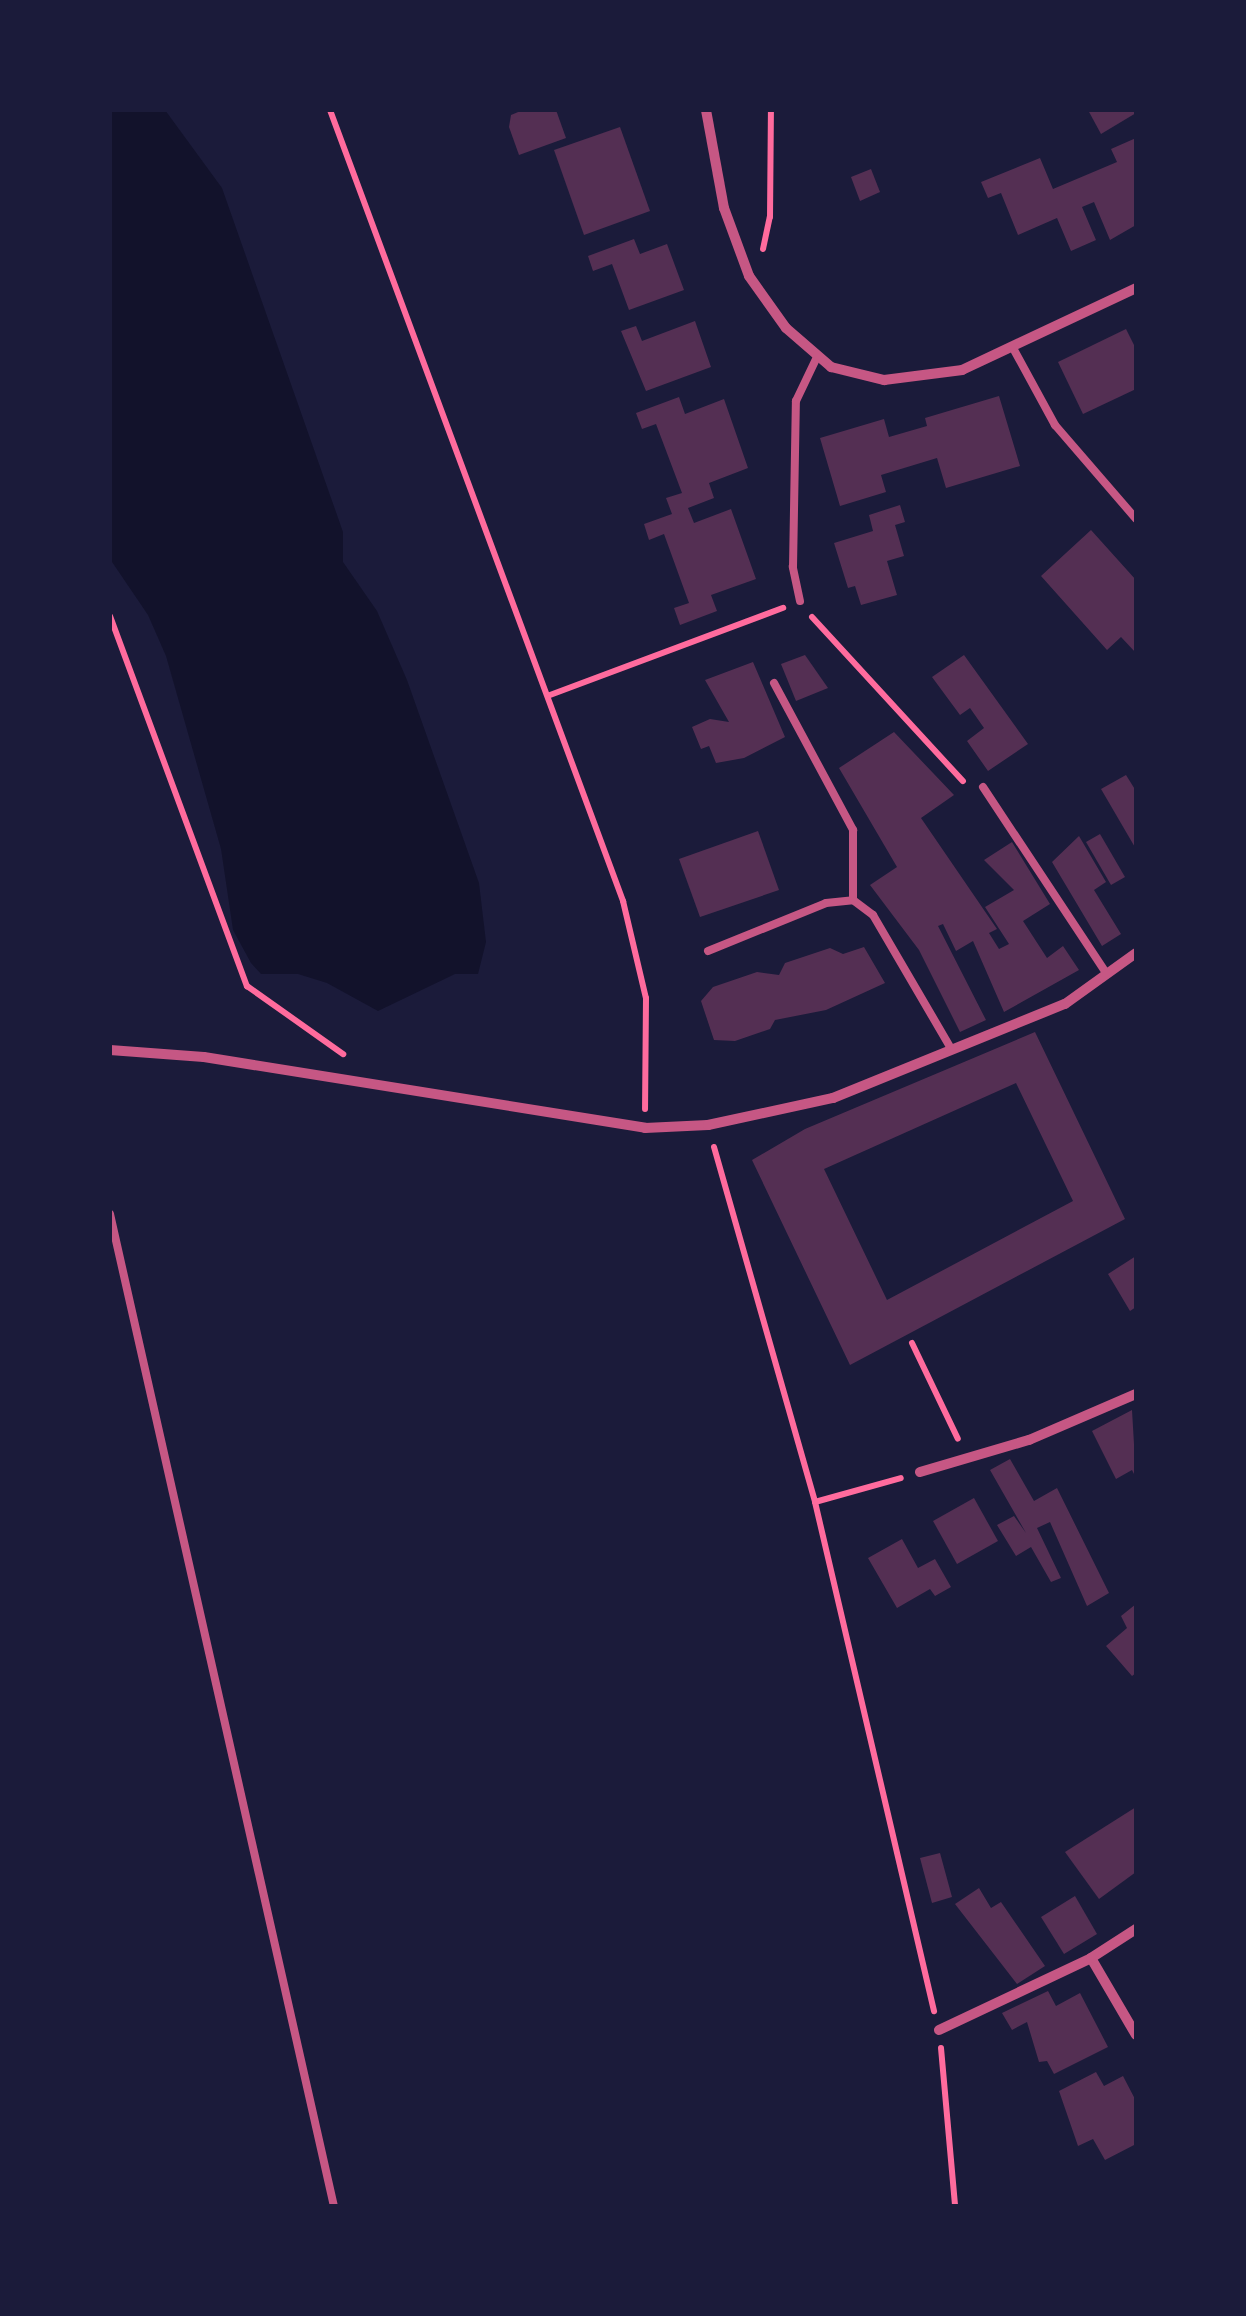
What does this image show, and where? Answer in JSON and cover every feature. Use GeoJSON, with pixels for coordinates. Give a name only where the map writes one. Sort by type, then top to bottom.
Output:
{"type":"FeatureCollection","features":[{"type":"Feature","properties":{"kind":"street"},"geometry":{"type":"LineString","coordinates":[[706,110],[724,208],[746,266],[786,328],[816,357],[866,376],[909,380],[962,370],[1136,288]]}},
{"type":"Feature","properties":{"kind":"street"},"geometry":{"type":"LineString","coordinates":[[110,1050],[378,1083],[644,1128],[708,1125],[834,1098],[1065,1004],[1136,953]]}},
{"type":"Feature","properties":{"kind":"street"},"geometry":{"type":"LineString","coordinates":[[920,1472],[1136,1394]]}},
{"type":"Feature","properties":{"kind":"street"},"geometry":{"type":"LineString","coordinates":[[939,2030],[1091,1958],[1136,1929]]}},
{"type":"Feature","properties":{"kind":"street"},"geometry":{"type":"LineString","coordinates":[[1091,1958],[1136,2036]]}},
{"type":"Feature","properties":{"kind":"lane"},"geometry":{"type":"LineString","coordinates":[[1014,348],[1055,425],[1136,519]]}},
{"type":"Feature","properties":{"kind":"lane"},"geometry":{"type":"LineString","coordinates":[[800,602],[793,566],[796,401],[816,357]]}},
{"type":"Feature","properties":{"kind":"lane"},"geometry":{"type":"LineString","coordinates":[[774,683],[853,830],[853,900]]}},
{"type":"Feature","properties":{"kind":"lane"},"geometry":{"type":"LineString","coordinates":[[983,787],[1108,974]]}},
{"type":"Feature","properties":{"kind":"lane"},"geometry":{"type":"LineString","coordinates":[[708,951],[826,903],[853,900],[874,915],[952,1050]]}},
{"type":"Feature","properties":{"kind":"lane"},"geometry":{"type":"LineString","coordinates":[[110,1214],[334,2206]]}},
{"type":"Feature","properties":{"kind":"path"},"geometry":{"type":"LineString","coordinates":[[330,110],[623,901],[646,998],[644,1128]]}},
{"type":"Feature","properties":{"kind":"path"},"geometry":{"type":"LineString","coordinates":[[746,266],[762,254],[770,217],[771,110]]}},
{"type":"Feature","properties":{"kind":"path"},"geometry":{"type":"LineString","coordinates":[[550,696],[800,602],[968,786],[983,787]]}},
{"type":"Feature","properties":{"kind":"path"},"geometry":{"type":"LineString","coordinates":[[110,616],[247,986],[378,1083]]}},
{"type":"Feature","properties":{"kind":"path"},"geometry":{"type":"LineString","coordinates":[[708,1125],[815,1502],[939,2030],[955,2206]]}},
{"type":"Feature","properties":{"kind":"path"},"geometry":{"type":"LineString","coordinates":[[912,1343],[967,1458]]}},
{"type":"Feature","properties":{"kind":"path"},"geometry":{"type":"LineString","coordinates":[[815,1502],[920,1472]]}},
{"type":"Feature","properties":{"kind":"shaded area"},"geometry":{"type":"Polygon","coordinates":[[[110,110],[165,110],[222,188],[343,532],[343,562],[377,611],[407,680],[479,883],[486,942],[478,974],[455,974],[378,1011],[327,983],[298,974],[261,974],[251,963],[233,930],[221,849],[166,656],[148,615],[110,559],[110,110]]]}},
{"type":"Feature","properties":{"kind":"building"},"geometry":{"type":"Polygon","coordinates":[[[523,110],[556,110],[566,138],[519,155],[509,127],[511,115],[523,110]]]}},
{"type":"Feature","properties":{"kind":"building"},"geometry":{"type":"Polygon","coordinates":[[[1088,110],[1136,110],[1136,113],[1101,134],[1088,110]]]}},
{"type":"Feature","properties":{"kind":"building"},"geometry":{"type":"Polygon","coordinates":[[[620,127],[650,211],[584,235],[554,150],[620,127]]]}},
{"type":"Feature","properties":{"kind":"building"},"geometry":{"type":"Polygon","coordinates":[[[1136,138],[1136,225],[1110,240],[1094,202],[1082,207],[1096,240],[1071,251],[1057,218],[1018,235],[1001,193],[988,198],[981,182],[1040,158],[1053,189],[1117,162],[1111,149],[1136,138]]]}},
{"type":"Feature","properties":{"kind":"building"},"geometry":{"type":"Polygon","coordinates":[[[871,169],[880,192],[860,201],[851,177],[871,169]]]}},
{"type":"Feature","properties":{"kind":"building"},"geometry":{"type":"Polygon","coordinates":[[[634,239],[640,254],[667,244],[684,290],[629,310],[612,264],[593,271],[588,256],[634,239]]]}},
{"type":"Feature","properties":{"kind":"building"},"geometry":{"type":"Polygon","coordinates":[[[695,321],[711,367],[646,391],[621,331],[636,326],[642,341],[695,321]]]}},
{"type":"Feature","properties":{"kind":"building"},"geometry":{"type":"Polygon","coordinates":[[[1126,329],[1136,349],[1136,389],[1083,414],[1058,362],[1126,329]]]}},
{"type":"Feature","properties":{"kind":"building"},"geometry":{"type":"Polygon","coordinates":[[[999,396],[1020,466],[946,488],[937,458],[881,475],[886,492],[840,506],[820,438],[884,419],[889,437],[927,426],[925,418],[999,396]]]}},
{"type":"Feature","properties":{"kind":"building"},"geometry":{"type":"Polygon","coordinates":[[[679,397],[685,414],[724,399],[748,468],[709,483],[714,498],[688,508],[694,523],[731,509],[756,579],[711,595],[717,611],[680,625],[674,608],[689,603],[664,534],[649,540],[644,524],[672,514],[666,498],[682,493],[656,424],[642,429],[636,413],[679,397]]]}},
{"type":"Feature","properties":{"kind":"building"},"geometry":{"type":"Polygon","coordinates":[[[900,505],[905,522],[895,525],[904,556],[887,561],[897,595],[861,605],[855,586],[848,588],[834,543],[873,531],[869,515],[900,505]]]}},
{"type":"Feature","properties":{"kind":"building"},"geometry":{"type":"Polygon","coordinates":[[[1091,530],[1136,580],[1136,653],[1121,637],[1107,650],[1041,576],[1091,530]]]}},
{"type":"Feature","properties":{"kind":"building"},"geometry":{"type":"Polygon","coordinates":[[[805,655],[828,688],[796,701],[781,664],[805,655]]]}},
{"type":"Feature","properties":{"kind":"building"},"geometry":{"type":"Polygon","coordinates":[[[964,655],[1028,744],[988,771],[967,741],[984,728],[970,708],[960,715],[932,677],[964,655]]]}},
{"type":"Feature","properties":{"kind":"building"},"geometry":{"type":"Polygon","coordinates":[[[753,662],[785,737],[744,758],[716,763],[709,746],[701,749],[692,727],[710,719],[729,722],[705,680],[753,662]]]}},
{"type":"Feature","properties":{"kind":"building"},"geometry":{"type":"Polygon","coordinates":[[[894,732],[954,795],[921,818],[997,929],[989,933],[999,949],[1009,944],[985,907],[1014,890],[984,860],[1012,842],[1050,904],[1023,921],[1047,958],[1063,946],[1079,970],[1004,1012],[973,941],[956,951],[943,924],[938,926],[986,1020],[960,1032],[919,950],[870,885],[897,867],[839,768],[894,732]]]}},
{"type":"Feature","properties":{"kind":"building"},"geometry":{"type":"Polygon","coordinates":[[[1126,775],[1136,791],[1136,849],[1101,789],[1126,775]]]}},
{"type":"Feature","properties":{"kind":"building"},"geometry":{"type":"Polygon","coordinates":[[[758,831],[779,890],[700,917],[679,859],[758,831]]]}},
{"type":"Feature","properties":{"kind":"building"},"geometry":{"type":"Polygon","coordinates":[[[1100,834],[1125,877],[1111,885],[1086,842],[1100,834]]]}},
{"type":"Feature","properties":{"kind":"building"},"geometry":{"type":"Polygon","coordinates":[[[1079,836],[1106,882],[1094,890],[1121,934],[1102,946],[1052,862],[1079,836]]]}},
{"type":"Feature","properties":{"kind":"building"},"geometry":{"type":"Polygon","coordinates":[[[864,947],[885,983],[826,1010],[775,1020],[770,1029],[735,1041],[714,1040],[701,1001],[713,987],[757,972],[779,975],[785,963],[830,948],[843,954],[864,947]]]}},
{"type":"Feature","properties":{"kind":"building"},"geometry":{"type":"Polygon","coordinates":[[[1035,1032],[1125,1219],[850,1365],[752,1160],[805,1129],[1035,1032]],[[1016,1083],[824,1169],[887,1300],[1073,1201],[1016,1083]]]}},
{"type":"Feature","properties":{"kind":"building"},"geometry":{"type":"Polygon","coordinates":[[[1136,1256],[1136,1307],[1130,1311],[1108,1274],[1136,1256]]]}},
{"type":"Feature","properties":{"kind":"building"},"geometry":{"type":"Polygon","coordinates":[[[1132,1410],[1136,1478],[1132,1470],[1116,1479],[1092,1431],[1132,1410]]]}},
{"type":"Feature","properties":{"kind":"building"},"geometry":{"type":"Polygon","coordinates":[[[1010,1459],[1034,1501],[1057,1488],[1109,1593],[1087,1606],[1050,1522],[1037,1528],[1061,1578],[1051,1582],[1031,1547],[1016,1556],[997,1525],[1014,1516],[1026,1533],[990,1470],[1010,1459]]]}},
{"type":"Feature","properties":{"kind":"building"},"geometry":{"type":"Polygon","coordinates":[[[974,1498],[998,1541],[957,1564],[933,1521],[974,1498]]]}},
{"type":"Feature","properties":{"kind":"building"},"geometry":{"type":"Polygon","coordinates":[[[902,1539],[918,1568],[935,1559],[951,1587],[935,1596],[930,1589],[897,1608],[868,1558],[902,1539]]]}},
{"type":"Feature","properties":{"kind":"building"},"geometry":{"type":"Polygon","coordinates":[[[1136,1604],[1136,1673],[1132,1676],[1106,1646],[1127,1628],[1121,1616],[1136,1604]]]}},
{"type":"Feature","properties":{"kind":"building"},"geometry":{"type":"Polygon","coordinates":[[[1136,1807],[1136,1872],[1099,1899],[1065,1852],[1136,1807]]]}},
{"type":"Feature","properties":{"kind":"building"},"geometry":{"type":"Polygon","coordinates":[[[940,1853],[952,1897],[932,1903],[920,1858],[940,1853]]]}},
{"type":"Feature","properties":{"kind":"building"},"geometry":{"type":"Polygon","coordinates":[[[979,1888],[991,1908],[1001,1902],[1045,1966],[1017,1984],[955,1904],[979,1888]]]}},
{"type":"Feature","properties":{"kind":"building"},"geometry":{"type":"Polygon","coordinates":[[[1075,1896],[1097,1934],[1064,1954],[1041,1917],[1075,1896]]]}},
{"type":"Feature","properties":{"kind":"building"},"geometry":{"type":"Polygon","coordinates":[[[1048,1991],[1056,2006],[1080,1993],[1108,2047],[1054,2074],[1047,2061],[1039,2062],[1027,2022],[1012,2030],[1002,2013],[1048,1991]]]}},
{"type":"Feature","properties":{"kind":"building"},"geometry":{"type":"Polygon","coordinates":[[[1096,2072],[1104,2086],[1123,2076],[1136,2101],[1136,2144],[1105,2160],[1093,2139],[1078,2146],[1059,2091],[1096,2072]]]}}]}
